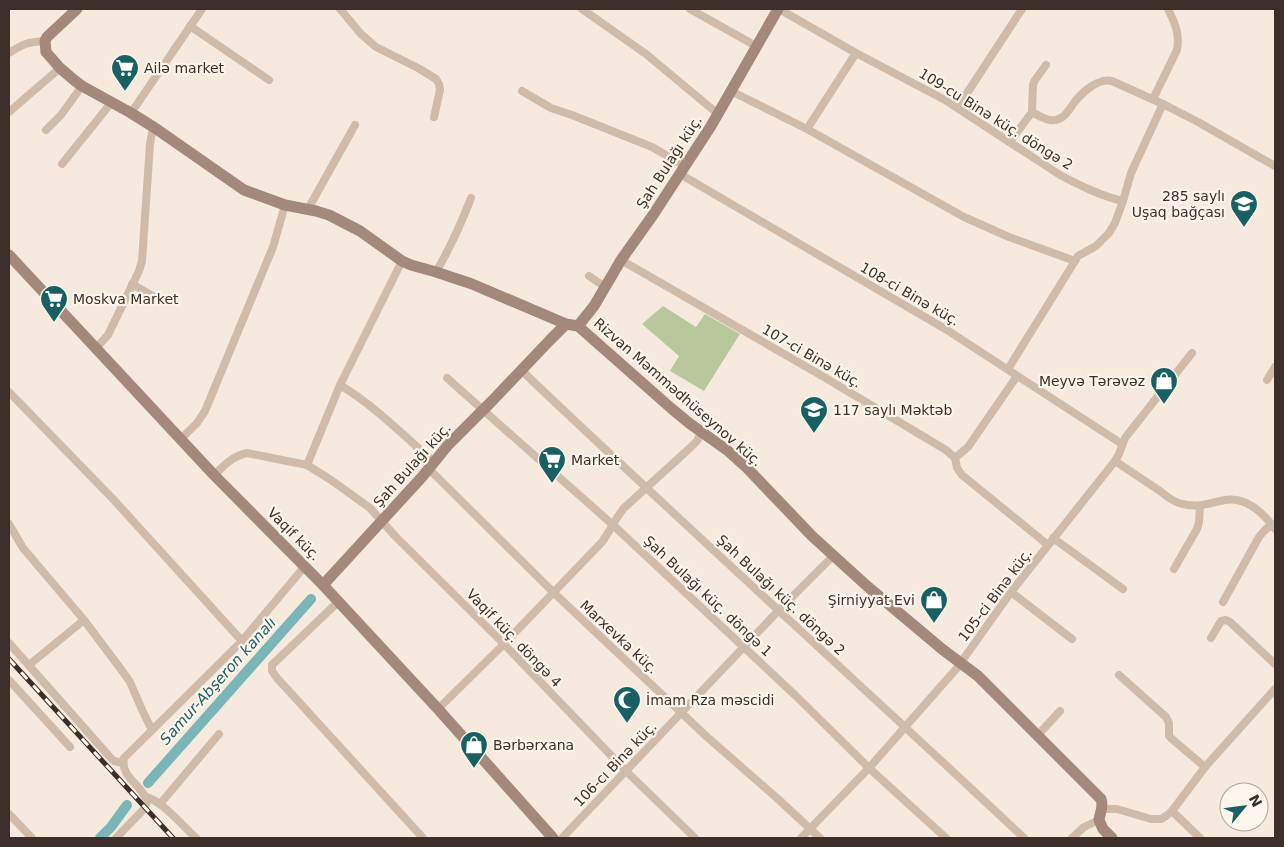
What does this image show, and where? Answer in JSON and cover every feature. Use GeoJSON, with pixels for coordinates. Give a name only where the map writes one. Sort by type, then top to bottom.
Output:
{"type":"FeatureCollection","features":[{"type":"Feature","properties":{"kind":"street"},"geometry":{"type":"LineString","coordinates":[[9,54],[23,44],[45,41],[49,34],[77,9]]}},
{"type":"Feature","properties":{"kind":"street"},"geometry":{"type":"LineString","coordinates":[[131,113],[202,9]]}},
{"type":"Feature","properties":{"kind":"street"},"geometry":{"type":"LineString","coordinates":[[340,9],[361,34],[376,47],[436,79],[440,90],[434,117]]}},
{"type":"Feature","properties":{"kind":"street"},"geometry":{"type":"LineString","coordinates":[[582,9],[646,54],[718,114]]}},
{"type":"Feature","properties":{"kind":"street"},"geometry":{"type":"LineString","coordinates":[[690,9],[756,46]]}},
{"type":"Feature","properties":{"kind":"street","name":"Şah Bulağı küç."},"geometry":{"type":"LineString","coordinates":[[578,326],[594,306],[621,260],[683,170],[731,92],[778,9]]}},
{"type":"Feature","properties":{"kind":"street","name":"109-cu Binə küç. döngə 2"},"geometry":{"type":"LineString","coordinates":[[778,9],[958,107],[1060,175],[1108,197],[1123,201]]}},
{"type":"Feature","properties":{"kind":"street"},"geometry":{"type":"LineString","coordinates":[[958,107],[1022,9]]}},
{"type":"Feature","properties":{"kind":"street"},"geometry":{"type":"LineString","coordinates":[[1152,99],[1177,50],[1179,42],[1176,25],[1168,9]]}},
{"type":"Feature","properties":{"kind":"street"},"geometry":{"type":"LineString","coordinates":[[190,26],[269,80]]}},
{"type":"Feature","properties":{"kind":"street","name":"Rizvan Məmmədhüseynov küç."},"geometry":{"type":"LineString","coordinates":[[45,41],[46,52],[60,68],[82,86],[155,128],[244,190],[285,205],[329,215],[360,231],[411,266],[472,284],[566,324],[578,326],[672,409],[722,446],[833,556],[867,586],[942,649],[978,676],[1097,795],[1102,804],[1100,814],[1103,829],[1112,838]]}},
{"type":"Feature","properties":{"kind":"street"},"geometry":{"type":"LineString","coordinates":[[808,129],[856,53]]}},
{"type":"Feature","properties":{"kind":"street"},"geometry":{"type":"LineString","coordinates":[[1010,142],[1032,112],[1033,86],[1046,65]]}},
{"type":"Feature","properties":{"kind":"street"},"geometry":{"type":"LineString","coordinates":[[9,112],[60,68]]}},
{"type":"Feature","properties":{"kind":"street"},"geometry":{"type":"LineString","coordinates":[[1032,112],[1052,120],[1063,117],[1084,92],[1098,82],[1112,81],[1198,122],[1275,166]]}},
{"type":"Feature","properties":{"kind":"street"},"geometry":{"type":"LineString","coordinates":[[46,130],[64,111],[82,86]]}},
{"type":"Feature","properties":{"kind":"street","name":"108-ci Binə küç."},"geometry":{"type":"LineString","coordinates":[[522,91],[551,108],[652,148],[683,170],[947,330],[1122,444]]}},
{"type":"Feature","properties":{"kind":"street"},"geometry":{"type":"LineString","coordinates":[[731,92],[808,129],[973,221],[1009,237],[1074,261]]}},
{"type":"Feature","properties":{"kind":"street"},"geometry":{"type":"LineString","coordinates":[[62,164],[111,103]]}},
{"type":"Feature","properties":{"kind":"street"},"geometry":{"type":"LineString","coordinates":[[1008,369],[1074,261],[1078,256],[1096,246],[1109,233],[1115,223],[1131,173],[1163,104]]}},
{"type":"Feature","properties":{"kind":"street"},"geometry":{"type":"LineString","coordinates":[[308,209],[356,125]]}},
{"type":"Feature","properties":{"kind":"street"},"geometry":{"type":"LineString","coordinates":[[95,349],[108,335],[142,261],[150,144],[155,128]]}},
{"type":"Feature","properties":{"kind":"street"},"geometry":{"type":"LineString","coordinates":[[436,272],[458,230],[471,198]]}},
{"type":"Feature","properties":{"kind":"street"},"geometry":{"type":"LineString","coordinates":[[181,440],[205,411],[273,247],[285,205]]}},
{"type":"Feature","properties":{"kind":"street","name":"Vaqif küç."},"geometry":{"type":"LineString","coordinates":[[9,255],[214,475],[339,601],[553,838]]}},
{"type":"Feature","properties":{"kind":"street","name":"107-ci Binə küç."},"geometry":{"type":"LineString","coordinates":[[621,260],[946,450],[955,458],[957,468],[962,475],[1048,545]]}},
{"type":"Feature","properties":{"kind":"street"},"geometry":{"type":"LineString","coordinates":[[306,465],[340,385],[402,261]]}},
{"type":"Feature","properties":{"kind":"street"},"geometry":{"type":"LineString","coordinates":[[589,276],[605,287]]}},
{"type":"Feature","properties":{"kind":"street"},"geometry":{"type":"LineString","coordinates":[[132,284],[161,301]]}},
{"type":"Feature","properties":{"kind":"street","name":"Şah Bulağı küç."},"geometry":{"type":"LineString","coordinates":[[323,585],[448,445],[566,324]]}},
{"type":"Feature","properties":{"kind":"street","name":"105-ci Binə küç."},"geometry":{"type":"LineString","coordinates":[[800,838],[869,768],[961,662],[1011,592],[1115,461],[1125,438],[1192,353]]}},
{"type":"Feature","properties":{"kind":"street"},"geometry":{"type":"LineString","coordinates":[[1267,380],[1275,368]]}},
{"type":"Feature","properties":{"kind":"street","name":"Şah Bulağı küç. döngə 2"},"geometry":{"type":"LineString","coordinates":[[521,370],[1024,838]]}},
{"type":"Feature","properties":{"kind":"street"},"geometry":{"type":"LineString","coordinates":[[955,458],[968,447],[1017,376]]}},
{"type":"Feature","properties":{"kind":"street","name":"Şah Bulağı küç. döngə 1"},"geometry":{"type":"LineString","coordinates":[[447,378],[613,525],[744,647],[869,768],[946,838]]}},
{"type":"Feature","properties":{"kind":"street","name":"Marxevka küç."},"geometry":{"type":"LineString","coordinates":[[340,385],[373,408],[553,592],[681,713],[820,838]]}},
{"type":"Feature","properties":{"kind":"street"},"geometry":{"type":"LineString","coordinates":[[9,392],[113,499],[242,641]]}},
{"type":"Feature","properties":{"kind":"street"},"geometry":{"type":"LineString","coordinates":[[438,709],[504,644],[602,542],[624,508],[691,447],[702,433]]}},
{"type":"Feature","properties":{"kind":"street","name":"Vaqif küç. döngə 4"},"geometry":{"type":"LineString","coordinates":[[214,475],[232,458],[247,453],[306,465],[370,508],[396,537],[504,644],[626,771],[695,838]]}},
{"type":"Feature","properties":{"kind":"street"},"geometry":{"type":"LineString","coordinates":[[1115,461],[1176,502],[1200,506],[1233,499],[1253,506],[1274,526],[1266,529],[1259,537],[1223,602]]}},
{"type":"Feature","properties":{"kind":"street"},"geometry":{"type":"LineString","coordinates":[[1174,569],[1197,529],[1200,506]]}},
{"type":"Feature","properties":{"kind":"street"},"geometry":{"type":"LineString","coordinates":[[9,524],[23,548],[84,620],[130,682],[152,730]]}},
{"type":"Feature","properties":{"kind":"street"},"geometry":{"type":"LineString","coordinates":[[1053,538],[1123,589]]}},
{"type":"Feature","properties":{"kind":"street","name":"106-cı Binə küç."},"geometry":{"type":"LineString","coordinates":[[562,838],[779,610],[833,556]]}},
{"type":"Feature","properties":{"kind":"street"},"geometry":{"type":"LineString","coordinates":[[116,838],[145,808],[147,801],[126,773],[123,767],[124,758],[242,641],[305,566]]}},
{"type":"Feature","properties":{"kind":"street"},"geometry":{"type":"LineString","coordinates":[[1011,592],[1072,639]]}},
{"type":"Feature","properties":{"kind":"street"},"geometry":{"type":"LineString","coordinates":[[339,601],[272,664],[272,671],[423,838]]}},
{"type":"Feature","properties":{"kind":"street"},"geometry":{"type":"LineString","coordinates":[[29,665],[84,620]]}},
{"type":"Feature","properties":{"kind":"street"},"geometry":{"type":"LineString","coordinates":[[1211,638],[1221,621],[1226,620],[1275,664]]}},
{"type":"Feature","properties":{"kind":"street"},"geometry":{"type":"LineString","coordinates":[[9,643],[109,756],[114,761],[123,763]]}},
{"type":"Feature","properties":{"kind":"street"},"geometry":{"type":"LineString","coordinates":[[1119,675],[1166,717],[1169,723],[1169,736],[1206,767]]}},
{"type":"Feature","properties":{"kind":"street"},"geometry":{"type":"LineString","coordinates":[[9,680],[70,747]]}},
{"type":"Feature","properties":{"kind":"street"},"geometry":{"type":"LineString","coordinates":[[1072,838],[1100,814],[1118,809],[1151,819],[1161,819],[1166,816],[1275,688]]}},
{"type":"Feature","properties":{"kind":"street"},"geometry":{"type":"LineString","coordinates":[[1038,735],[1060,711]]}},
{"type":"Feature","properties":{"kind":"street"},"geometry":{"type":"LineString","coordinates":[[160,804],[219,734]]}},
{"type":"Feature","properties":{"kind":"street"},"geometry":{"type":"LineString","coordinates":[[146,798],[151,798],[160,804],[196,838]]}},
{"type":"Feature","properties":{"kind":"street"},"geometry":{"type":"LineString","coordinates":[[1172,811],[1200,838]]}},
{"type":"Feature","properties":{"kind":"street"},"geometry":{"type":"LineString","coordinates":[[9,814],[32,838]]}},
{"type":"Feature","properties":{"kind":"green space"},"geometry":{"type":"Polygon","coordinates":[[[663,306],[696,327],[705,314],[740,334],[704,391],[670,371],[679,356],[642,324],[663,306]]]}},
{"type":"Feature","properties":{"kind":"waterway","name":"Samur-Abşeron kanalı"},"geometry":{"type":"LineString","coordinates":[[148,783],[311,599]]}},
{"type":"Feature","properties":{"kind":"waterway","name":"Samur-Abşeron kanalı"},"geometry":{"type":"LineString","coordinates":[[100,838],[111,827],[127,805]]}},
{"type":"Feature","properties":{"kind":"railway"},"geometry":{"type":"LineString","coordinates":[[9,659],[173,838]]}},
{"type":"Feature","properties":{"kind":"place","name":"Ailә market"},"geometry":{"type":"Point","coordinates":[125,92]}},
{"type":"Feature","properties":{"kind":"place","name":"285 saylı Uşaq bağçası"},"geometry":{"type":"Point","coordinates":[1244,228]}},
{"type":"Feature","properties":{"kind":"place","name":"Moskva Market"},"geometry":{"type":"Point","coordinates":[54,323]}},
{"type":"Feature","properties":{"kind":"place","name":"Meyvə Tərəvəz"},"geometry":{"type":"Point","coordinates":[1164,405]}},
{"type":"Feature","properties":{"kind":"place","name":"117 saylı Məktəb"},"geometry":{"type":"Point","coordinates":[814,434]}},
{"type":"Feature","properties":{"kind":"place","name":"Market"},"geometry":{"type":"Point","coordinates":[552,484]}},
{"type":"Feature","properties":{"kind":"place","name":"Şirniyyat Evi"},"geometry":{"type":"Point","coordinates":[934,624]}},
{"type":"Feature","properties":{"kind":"place","name":"İmam Rza məscidi"},"geometry":{"type":"Point","coordinates":[627,724]}},
{"type":"Feature","properties":{"kind":"place","name":"Bərbərxana"},"geometry":{"type":"Point","coordinates":[474,769]}}]}
